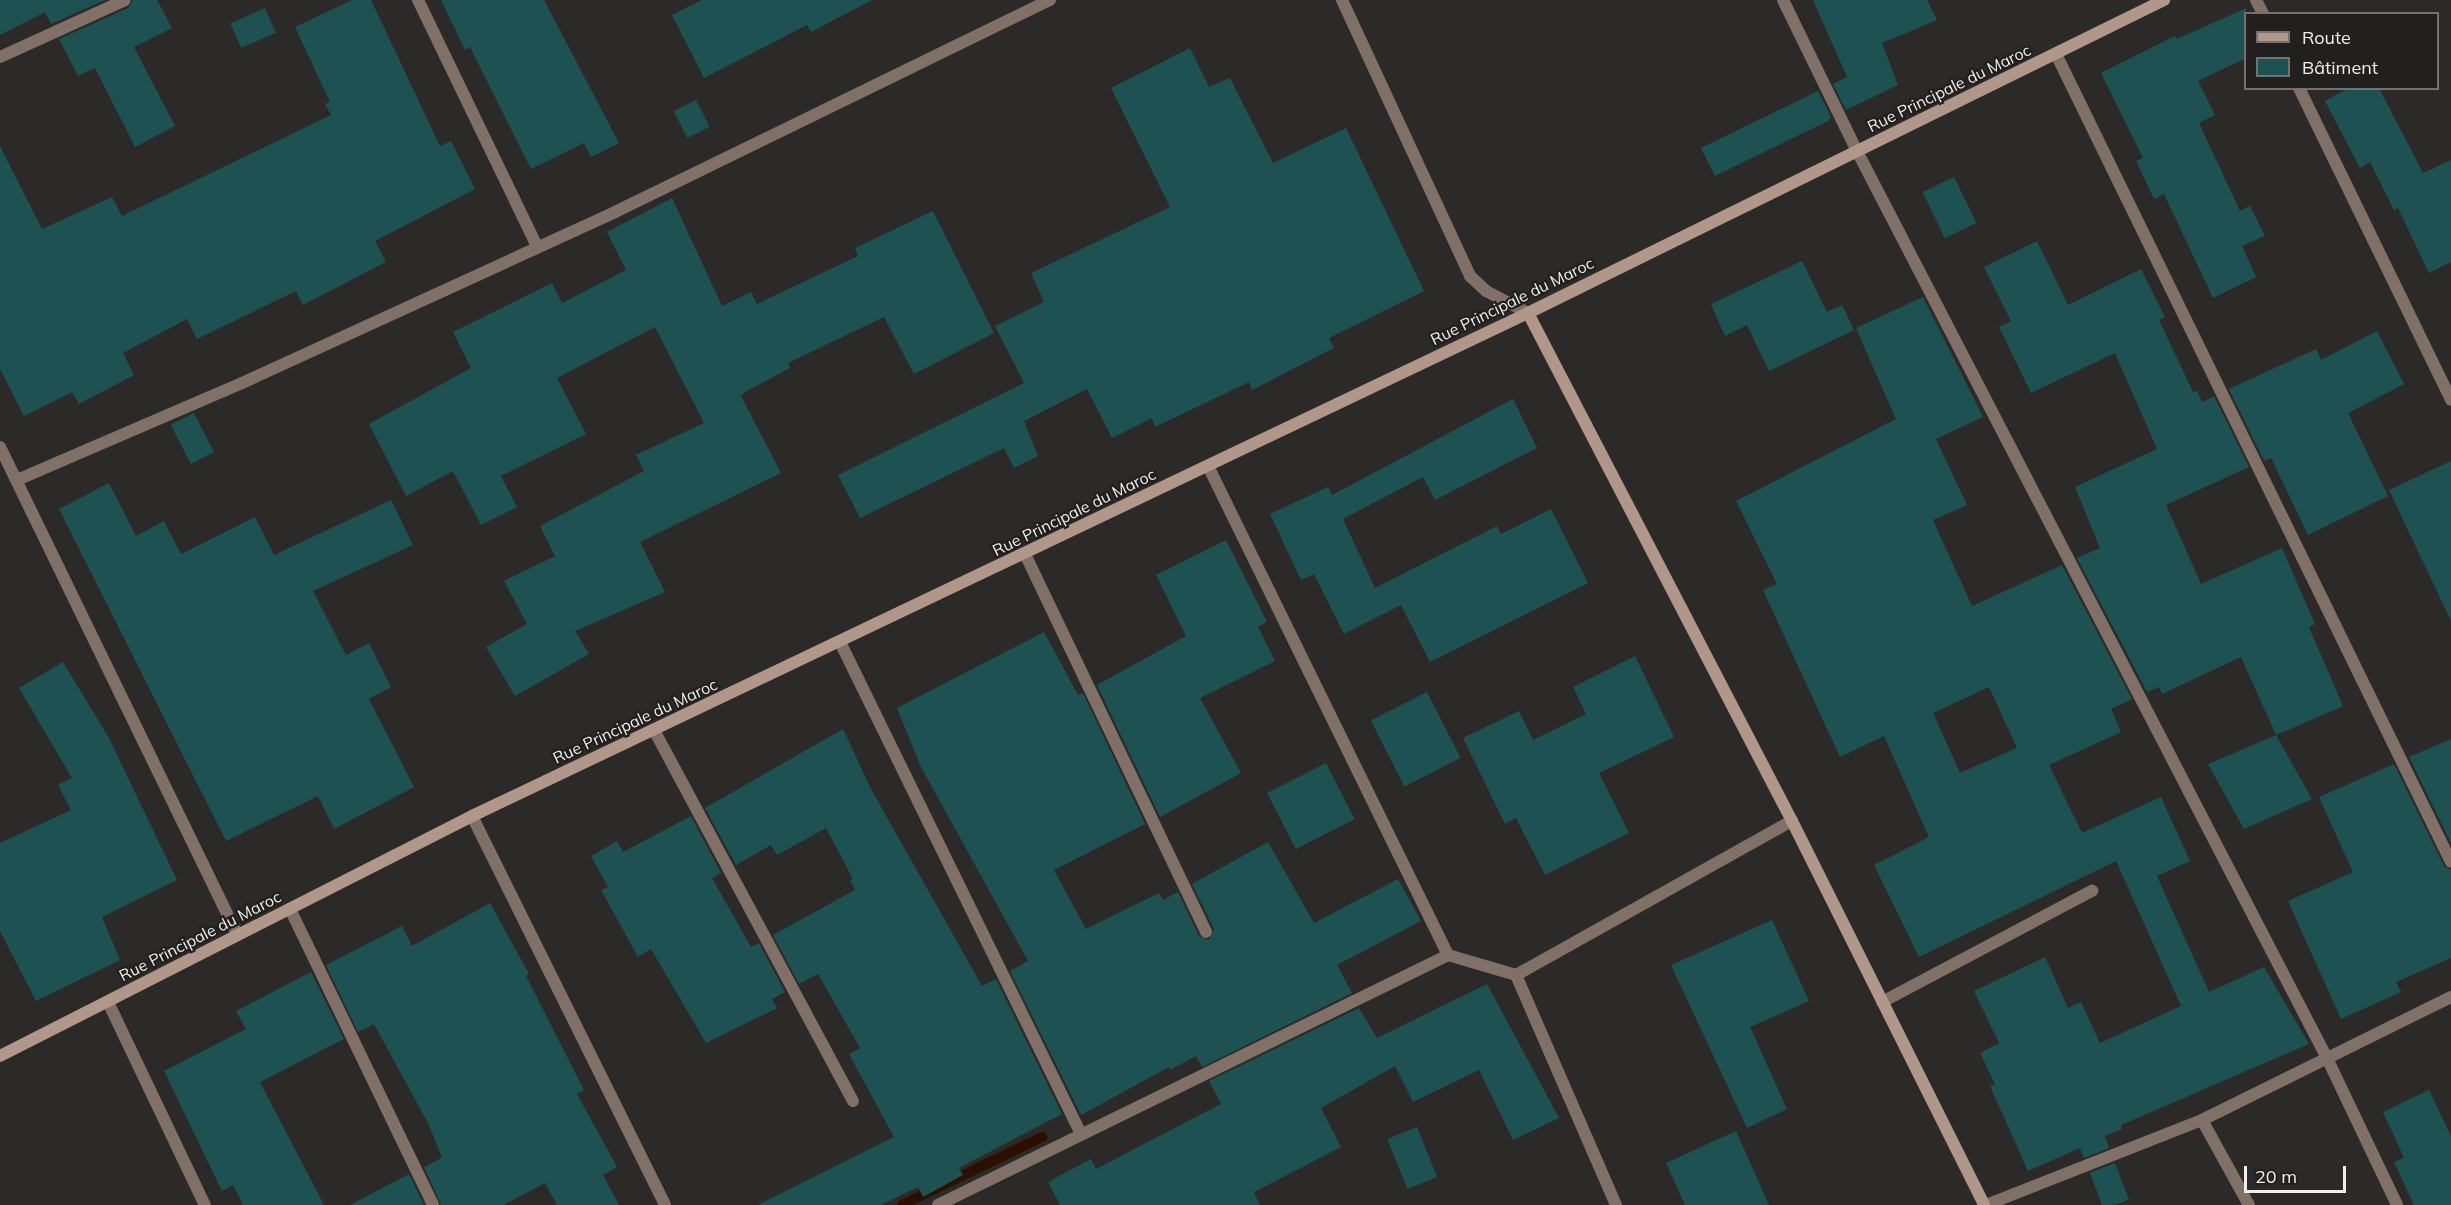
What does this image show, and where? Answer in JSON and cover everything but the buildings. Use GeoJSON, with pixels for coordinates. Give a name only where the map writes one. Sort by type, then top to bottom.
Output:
{"type":"FeatureCollection","features":[{"type":"Feature","properties":{"kind":"street"},"geometry":{"type":"LineString","coordinates":[[0,57],[124,0]]}},
{"type":"Feature","properties":{"kind":"street"},"geometry":{"type":"LineString","coordinates":[[418,0],[537,246]]}},
{"type":"Feature","properties":{"kind":"street"},"geometry":{"type":"LineString","coordinates":[[17,480],[242,383],[537,246],[1050,0]]}},
{"type":"Feature","properties":{"kind":"street"},"geometry":{"type":"LineString","coordinates":[[1342,0],[1470,276],[1486,291],[1528,313],[1792,821],[1985,1205],[2202,1119],[2326,1056],[2451,997]]}},
{"type":"Feature","properties":{"kind":"street"},"geometry":{"type":"LineString","coordinates":[[1783,0],[1857,151],[2326,1056],[2397,1205]]}},
{"type":"Feature","properties":{"kind":"street","name":"Rue Principale du Maroc"},"geometry":{"type":"LineString","coordinates":[[0,1056],[472,816],[1528,313],[2164,0]]}},
{"type":"Feature","properties":{"kind":"street"},"geometry":{"type":"LineString","coordinates":[[2055,54],[2451,862]]}},
{"type":"Feature","properties":{"kind":"street"},"geometry":{"type":"LineString","coordinates":[[2300,90],[2451,400]]}},
{"type":"Feature","properties":{"kind":"street"},"geometry":{"type":"LineString","coordinates":[[0,447],[237,934]]}},
{"type":"Feature","properties":{"kind":"street"},"geometry":{"type":"LineString","coordinates":[[1208,466],[1448,955]]}},
{"type":"Feature","properties":{"kind":"street"},"geometry":{"type":"LineString","coordinates":[[1024,554],[1206,932]]}},
{"type":"Feature","properties":{"kind":"street"},"geometry":{"type":"LineString","coordinates":[[840,642],[1081,1134]]}},
{"type":"Feature","properties":{"kind":"street"},"geometry":{"type":"LineString","coordinates":[[654,730],[853,1101]]}},
{"type":"Feature","properties":{"kind":"street"},"geometry":{"type":"LineString","coordinates":[[472,816],[665,1205]]}},
{"type":"Feature","properties":{"kind":"street"},"geometry":{"type":"LineString","coordinates":[[938,1205],[1448,955],[1516,975],[1792,821]]}},
{"type":"Feature","properties":{"kind":"street"},"geometry":{"type":"LineString","coordinates":[[1882,1002],[2092,891]]}},
{"type":"Feature","properties":{"kind":"street"},"geometry":{"type":"LineString","coordinates":[[290,909],[433,1205]]}},
{"type":"Feature","properties":{"kind":"street"},"geometry":{"type":"LineString","coordinates":[[1516,975],[1616,1205]]}},
{"type":"Feature","properties":{"kind":"street"},"geometry":{"type":"LineString","coordinates":[[108,1002],[205,1205]]}},
{"type":"Feature","properties":{"kind":"street"},"geometry":{"type":"LineString","coordinates":[[2202,1119],[2249,1205]]}},
{"type":"Feature","properties":{"kind":"waterway"},"geometry":{"type":"LineString","coordinates":[[902,1205],[1042,1137]]}}]}
